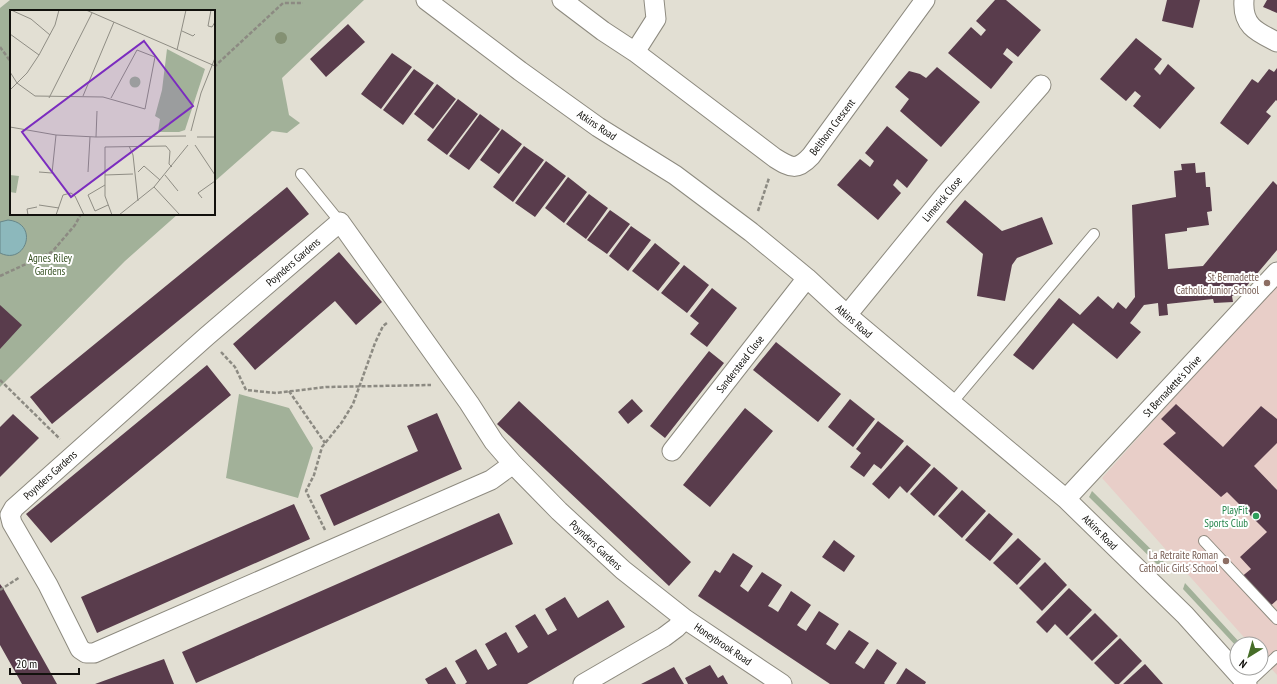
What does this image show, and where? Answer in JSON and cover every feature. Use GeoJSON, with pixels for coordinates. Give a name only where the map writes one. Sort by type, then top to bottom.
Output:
{"type":"FeatureCollection","features":[{"type":"Feature","properties":{"kind":"street","name":"Atkins Road"},"geometry":{"type":"LineString","coordinates":[[426,0],[598,127],[675,175],[751,232],[807,278],[847,315],[1066,499],[1185,616],[1247,684]]}},
{"type":"Feature","properties":{"kind":"street","name":"Belthorn Crescent"},"geometry":{"type":"LineString","coordinates":[[562,0],[788,167],[797,167],[811,156],[925,0]]}},
{"type":"Feature","properties":{"kind":"street"},"geometry":{"type":"LineString","coordinates":[[634,52],[656,19],[654,0]]}},
{"type":"Feature","properties":{"kind":"street"},"geometry":{"type":"LineString","coordinates":[[1244,0],[1243,9],[1250,26],[1259,33],[1277,42]]}},
{"type":"Feature","properties":{"kind":"street","name":"Limerick Close"},"geometry":{"type":"LineString","coordinates":[[847,315],[945,195],[1041,85]]}},
{"type":"Feature","properties":{"kind":"street","name":"Poynders Gardens"},"geometry":{"type":"LineString","coordinates":[[512,464],[491,480],[94,653],[86,653],[80,648],[48,585],[12,523],[10,515],[14,508],[74,454],[207,336],[340,222],[448,374],[494,442],[512,464],[595,545],[623,570],[685,619]]}},
{"type":"Feature","properties":{"kind":"street","name":"St Bernadette's Drive"},"geometry":{"type":"LineString","coordinates":[[1066,499],[1277,272]]}},
{"type":"Feature","properties":{"kind":"street","name":"Sanderstead Close"},"geometry":{"type":"LineString","coordinates":[[672,451],[807,278]]}},
{"type":"Feature","properties":{"kind":"street","name":"Honeybrook Road"},"geometry":{"type":"LineString","coordinates":[[583,684],[664,637],[685,619],[782,684]]}},
{"type":"Feature","properties":{"kind":"lane"},"geometry":{"type":"LineString","coordinates":[[301,174],[340,222]]}},
{"type":"Feature","properties":{"kind":"lane"},"geometry":{"type":"LineString","coordinates":[[952,403],[1094,234]]}},
{"type":"Feature","properties":{"kind":"lane"},"geometry":{"type":"LineString","coordinates":[[1204,541],[1277,619]]}},
{"type":"Feature","properties":{"kind":"lane"},"geometry":{"type":"LineString","coordinates":[[1247,684],[1277,656]]}},
{"type":"Feature","properties":{"kind":"path"},"geometry":{"type":"LineString","coordinates":[[215,67],[283,3],[303,3]]}},
{"type":"Feature","properties":{"kind":"path"},"geometry":{"type":"LineString","coordinates":[[0,47],[10,61]]}},
{"type":"Feature","properties":{"kind":"path"},"geometry":{"type":"LineString","coordinates":[[751,232],[775,158]]}},
{"type":"Feature","properties":{"kind":"path"},"geometry":{"type":"LineString","coordinates":[[0,276],[52,252],[75,225],[80,215]]}},
{"type":"Feature","properties":{"kind":"path"},"geometry":{"type":"LineString","coordinates":[[334,548],[306,491],[314,475],[322,448],[353,404],[375,343],[383,326],[403,310]]}},
{"type":"Feature","properties":{"kind":"path"},"geometry":{"type":"LineString","coordinates":[[207,336],[235,367],[246,390],[276,393],[326,387],[430,385],[448,374]]}},
{"type":"Feature","properties":{"kind":"path"},"geometry":{"type":"LineString","coordinates":[[0,380],[74,454]]}},
{"type":"Feature","properties":{"kind":"path"},"geometry":{"type":"LineString","coordinates":[[288,391],[326,444]]}},
{"type":"Feature","properties":{"kind":"shaded area","name":"La Retraite Roman Catholic Girls' School"},"geometry":{"type":"Polygon","coordinates":[[[1277,261],[1277,675],[1269,666],[1269,636],[1243,636],[1102,478],[1249,314],[1239,304],[1277,261]]]}},
{"type":"Feature","properties":{"kind":"green space","name":"Agnes Riley Gardens"},"geometry":{"type":"Polygon","coordinates":[[[10,0],[364,0],[282,78],[289,115],[300,123],[287,133],[272,131],[215,181],[215,10],[10,10],[10,215],[177,215],[125,261],[0,387],[0,8],[10,0]]]}},
{"type":"Feature","properties":{"kind":"green space"},"geometry":{"type":"Polygon","coordinates":[[[239,394],[289,408],[313,448],[298,498],[226,478],[239,394]]]}},
{"type":"Feature","properties":{"kind":"green space"},"geometry":{"type":"Polygon","coordinates":[[[1092,491],[1172,570],[1166,573],[1089,497],[1092,491]]]}},
{"type":"Feature","properties":{"kind":"green space"},"geometry":{"type":"Polygon","coordinates":[[[1185,583],[1234,636],[1229,636],[1229,638],[1183,589],[1185,583]]]}},
{"type":"Feature","properties":{"kind":"water"},"geometry":{"type":"Polygon","coordinates":[[[8,220],[18,223],[24,228],[26,235],[26,242],[17,254],[9,255],[0,253],[0,222],[8,220]]]}},
{"type":"Feature","properties":{"kind":"building"},"geometry":{"type":"Polygon","coordinates":[[[995,0],[1006,0],[1041,30],[1018,57],[1007,48],[1003,54],[1013,62],[991,89],[948,53],[971,27],[981,36],[986,30],[976,21],[995,0]]]}},
{"type":"Feature","properties":{"kind":"building"},"geometry":{"type":"Polygon","coordinates":[[[1167,0],[1200,0],[1193,28],[1162,21],[1167,0]]]}},
{"type":"Feature","properties":{"kind":"building"},"geometry":{"type":"Polygon","coordinates":[[[1267,0],[1277,0],[1277,13],[1263,7],[1267,0]]]}},
{"type":"Feature","properties":{"kind":"building"},"geometry":{"type":"Polygon","coordinates":[[[348,24],[365,42],[326,77],[310,59],[348,24]]]}},
{"type":"Feature","properties":{"kind":"building"},"geometry":{"type":"Polygon","coordinates":[[[1136,38],[1162,59],[1154,69],[1160,75],[1168,64],[1195,88],[1160,129],[1133,106],[1141,96],[1135,91],[1126,101],[1100,79],[1136,38]]]}},
{"type":"Feature","properties":{"kind":"building"},"geometry":{"type":"Polygon","coordinates":[[[392,53],[412,67],[381,109],[361,94],[392,53]]]}},
{"type":"Feature","properties":{"kind":"building"},"geometry":{"type":"Polygon","coordinates":[[[937,67],[980,102],[941,147],[900,111],[909,99],[895,87],[909,71],[920,74],[926,78],[937,67]]]}},
{"type":"Feature","properties":{"kind":"building"},"geometry":{"type":"Polygon","coordinates":[[[1277,68],[1277,101],[1276,100],[1266,112],[1271,116],[1248,145],[1220,123],[1252,79],[1258,83],[1269,69],[1274,72],[1277,68]]]}},
{"type":"Feature","properties":{"kind":"building"},"geometry":{"type":"Polygon","coordinates":[[[414,69],[434,83],[403,125],[383,110],[414,69]]]}},
{"type":"Feature","properties":{"kind":"building"},"geometry":{"type":"Polygon","coordinates":[[[437,84],[456,99],[433,129],[414,114],[437,84]]]}},
{"type":"Feature","properties":{"kind":"building"},"geometry":{"type":"Polygon","coordinates":[[[458,99],[478,114],[447,155],[427,140],[458,99]]]}},
{"type":"Feature","properties":{"kind":"building"},"geometry":{"type":"Polygon","coordinates":[[[480,114],[500,129],[469,170],[449,156],[480,114]]]}},
{"type":"Feature","properties":{"kind":"building"},"geometry":{"type":"Polygon","coordinates":[[[887,126],[928,160],[907,188],[897,179],[893,185],[901,193],[878,220],[837,185],[860,159],[870,167],[874,161],[865,153],[887,126]]]}},
{"type":"Feature","properties":{"kind":"building"},"geometry":{"type":"Polygon","coordinates":[[[502,129],[522,144],[499,174],[480,160],[502,129]]]}},
{"type":"Feature","properties":{"kind":"building"},"geometry":{"type":"Polygon","coordinates":[[[524,146],[544,160],[513,202],[493,187],[524,146]]]}},
{"type":"Feature","properties":{"kind":"building"},"geometry":{"type":"Polygon","coordinates":[[[546,161],[566,176],[535,217],[515,203],[546,161]]]}},
{"type":"Feature","properties":{"kind":"building"},"geometry":{"type":"Polygon","coordinates":[[[1195,163],[1196,173],[1205,172],[1206,187],[1210,187],[1212,211],[1207,212],[1209,225],[1187,228],[1187,231],[1165,234],[1168,269],[1203,266],[1273,181],[1277,185],[1277,250],[1239,295],[1232,296],[1233,302],[1214,303],[1213,299],[1167,304],[1168,315],[1159,316],[1158,303],[1144,305],[1130,323],[1141,332],[1117,359],[1073,323],[1033,370],[1013,355],[1059,298],[1080,315],[1098,296],[1113,309],[1118,302],[1126,309],[1135,297],[1132,205],[1176,197],[1174,171],[1182,170],[1181,164],[1195,163]]]}},
{"type":"Feature","properties":{"kind":"building"},"geometry":{"type":"Polygon","coordinates":[[[568,177],[587,192],[564,223],[545,208],[568,177]]]}},
{"type":"Feature","properties":{"kind":"building"},"geometry":{"type":"Polygon","coordinates":[[[287,187],[309,214],[52,424],[30,397],[287,187]]]}},
{"type":"Feature","properties":{"kind":"building"},"geometry":{"type":"Polygon","coordinates":[[[589,194],[608,208],[586,239],[566,224],[589,194]]]}},
{"type":"Feature","properties":{"kind":"building"},"geometry":{"type":"Polygon","coordinates":[[[965,200],[1002,231],[1042,217],[1053,244],[1017,258],[1012,265],[1005,301],[977,296],[983,254],[946,222],[965,200]]]}},
{"type":"Feature","properties":{"kind":"building"},"geometry":{"type":"Polygon","coordinates":[[[610,210],[630,224],[607,254],[587,240],[610,210]]]}},
{"type":"Feature","properties":{"kind":"building"},"geometry":{"type":"Polygon","coordinates":[[[631,226],[651,240],[628,271],[609,256],[631,226]]]}},
{"type":"Feature","properties":{"kind":"building"},"geometry":{"type":"Polygon","coordinates":[[[655,243],[680,263],[658,291],[632,271],[655,243]]]}},
{"type":"Feature","properties":{"kind":"building"},"geometry":{"type":"Polygon","coordinates":[[[339,252],[382,302],[356,325],[335,301],[255,370],[233,344],[339,252]]]}},
{"type":"Feature","properties":{"kind":"building"},"geometry":{"type":"Polygon","coordinates":[[[684,265],[709,285],[687,313],[661,293],[684,265]]]}},
{"type":"Feature","properties":{"kind":"building"},"geometry":{"type":"Polygon","coordinates":[[[712,288],[737,308],[707,347],[690,334],[699,323],[690,316],[712,288]]]}},
{"type":"Feature","properties":{"kind":"building"},"geometry":{"type":"Polygon","coordinates":[[[0,305],[22,325],[0,349],[0,305]]]}},
{"type":"Feature","properties":{"kind":"building"},"geometry":{"type":"Polygon","coordinates":[[[776,342],[841,394],[818,422],[753,370],[776,342]]]}},
{"type":"Feature","properties":{"kind":"building"},"geometry":{"type":"Polygon","coordinates":[[[709,351],[724,363],[665,438],[650,426],[709,351]]]}},
{"type":"Feature","properties":{"kind":"building"},"geometry":{"type":"Polygon","coordinates":[[[207,365],[231,395],[51,543],[26,514],[207,365]]]}},
{"type":"Feature","properties":{"kind":"building"},"geometry":{"type":"Polygon","coordinates":[[[632,399],[643,411],[628,424],[618,412],[632,399]]]}},
{"type":"Feature","properties":{"kind":"building"},"geometry":{"type":"Polygon","coordinates":[[[850,399],[875,419],[853,447],[828,427],[850,399]]]}},
{"type":"Feature","properties":{"kind":"building"},"geometry":{"type":"Polygon","coordinates":[[[519,401],[691,562],[669,586],[497,424],[519,401]]]}},
{"type":"Feature","properties":{"kind":"building"},"geometry":{"type":"Polygon","coordinates":[[[1176,404],[1223,447],[1261,406],[1277,419],[1277,443],[1254,466],[1277,490],[1277,600],[1268,608],[1240,578],[1251,569],[1240,557],[1267,532],[1227,492],[1221,497],[1163,444],[1176,433],[1161,419],[1176,404]]]}},
{"type":"Feature","properties":{"kind":"building"},"geometry":{"type":"Polygon","coordinates":[[[745,408],[773,431],[710,507],[683,485],[745,408]]]}},
{"type":"Feature","properties":{"kind":"building"},"geometry":{"type":"Polygon","coordinates":[[[437,413],[462,469],[334,526],[320,495],[418,451],[407,426],[437,413]]]}},
{"type":"Feature","properties":{"kind":"building"},"geometry":{"type":"Polygon","coordinates":[[[13,414],[39,438],[0,477],[0,427],[13,414]]]}},
{"type":"Feature","properties":{"kind":"building"},"geometry":{"type":"Polygon","coordinates":[[[878,421],[904,441],[881,469],[874,464],[864,477],[850,467],[861,453],[856,449],[878,421]]]}},
{"type":"Feature","properties":{"kind":"building"},"geometry":{"type":"Polygon","coordinates":[[[907,445],[931,465],[907,493],[900,486],[889,499],[872,484],[907,445]]]}},
{"type":"Feature","properties":{"kind":"building"},"geometry":{"type":"Polygon","coordinates":[[[934,467],[958,488],[934,516],[910,494],[934,467]]]}},
{"type":"Feature","properties":{"kind":"building"},"geometry":{"type":"Polygon","coordinates":[[[962,490],[986,511],[962,538],[938,516],[962,490]]]}},
{"type":"Feature","properties":{"kind":"building"},"geometry":{"type":"Polygon","coordinates":[[[294,504],[310,539],[97,633],[81,597],[294,504]]]}},
{"type":"Feature","properties":{"kind":"building"},"geometry":{"type":"Polygon","coordinates":[[[499,513],[513,544],[196,683],[182,652],[499,513]]]}},
{"type":"Feature","properties":{"kind":"building"},"geometry":{"type":"Polygon","coordinates":[[[989,513],[1013,534],[990,561],[965,540],[989,513]]]}},
{"type":"Feature","properties":{"kind":"building"},"geometry":{"type":"Polygon","coordinates":[[[1018,538],[1041,559],[1017,585],[993,563],[1018,538]]]}},
{"type":"Feature","properties":{"kind":"building"},"geometry":{"type":"Polygon","coordinates":[[[834,540],[855,556],[844,572],[822,557],[834,540]]]}},
{"type":"Feature","properties":{"kind":"building"},"geometry":{"type":"Polygon","coordinates":[[[733,553],[753,566],[740,586],[748,592],[762,572],[782,585],[768,606],[778,612],[791,591],[811,605],[797,625],[801,628],[806,631],[819,611],[839,624],[826,644],[835,650],[849,630],[869,643],[855,663],[864,669],[877,649],[897,663],[884,683],[885,684],[830,684],[698,596],[715,570],[720,573],[733,553]]]}},
{"type":"Feature","properties":{"kind":"building"},"geometry":{"type":"Polygon","coordinates":[[[1045,562],[1067,585],[1042,611],[1019,588],[1045,562]]]}},
{"type":"Feature","properties":{"kind":"building"},"geometry":{"type":"Polygon","coordinates":[[[0,584],[57,684],[22,684],[0,645],[0,584]]]}},
{"type":"Feature","properties":{"kind":"building"},"geometry":{"type":"Polygon","coordinates":[[[1069,588],[1092,610],[1067,636],[1055,624],[1047,633],[1036,622],[1069,588]]]}},
{"type":"Feature","properties":{"kind":"building"},"geometry":{"type":"Polygon","coordinates":[[[565,597],[578,618],[608,600],[625,627],[527,684],[465,684],[467,682],[455,661],[476,649],[488,670],[497,665],[485,644],[506,632],[518,653],[522,651],[528,647],[515,626],[535,614],[548,635],[557,630],[545,609],[565,597]]]}},
{"type":"Feature","properties":{"kind":"building"},"geometry":{"type":"Polygon","coordinates":[[[1095,613],[1118,636],[1092,661],[1069,638],[1095,613]]]}},
{"type":"Feature","properties":{"kind":"building"},"geometry":{"type":"Polygon","coordinates":[[[1120,638],[1142,661],[1119,684],[1115,684],[1094,663],[1120,638]]]}},
{"type":"Feature","properties":{"kind":"building"},"geometry":{"type":"Polygon","coordinates":[[[164,659],[174,684],[95,684],[164,659]]]}},
{"type":"Feature","properties":{"kind":"building"},"geometry":{"type":"Polygon","coordinates":[[[1145,664],[1163,684],[1123,684],[1145,664]]]}},
{"type":"Feature","properties":{"kind":"building"},"geometry":{"type":"Polygon","coordinates":[[[710,665],[718,678],[723,675],[728,684],[688,684],[685,678],[710,665]]]}},
{"type":"Feature","properties":{"kind":"building"},"geometry":{"type":"Polygon","coordinates":[[[446,667],[456,684],[428,684],[425,679],[446,667]]]}},
{"type":"Feature","properties":{"kind":"building"},"geometry":{"type":"Polygon","coordinates":[[[674,667],[684,684],[641,684],[659,675],[674,667]]]}},
{"type":"Feature","properties":{"kind":"building"},"geometry":{"type":"Polygon","coordinates":[[[906,668],[926,682],[925,684],[896,684],[906,668]]]}},
{"type":"Feature","properties":{"kind":"place","name":"St Bernadette Catholic Junior School"},"geometry":{"type":"Point","coordinates":[1267,283]}},
{"type":"Feature","properties":{"kind":"place","name":"PlayFit Sports Club"},"geometry":{"type":"Point","coordinates":[1256,516]}},
{"type":"Feature","properties":{"kind":"place","name":"La Retraite Roman Catholic Girls' School"},"geometry":{"type":"Point","coordinates":[1226,561]}}]}
